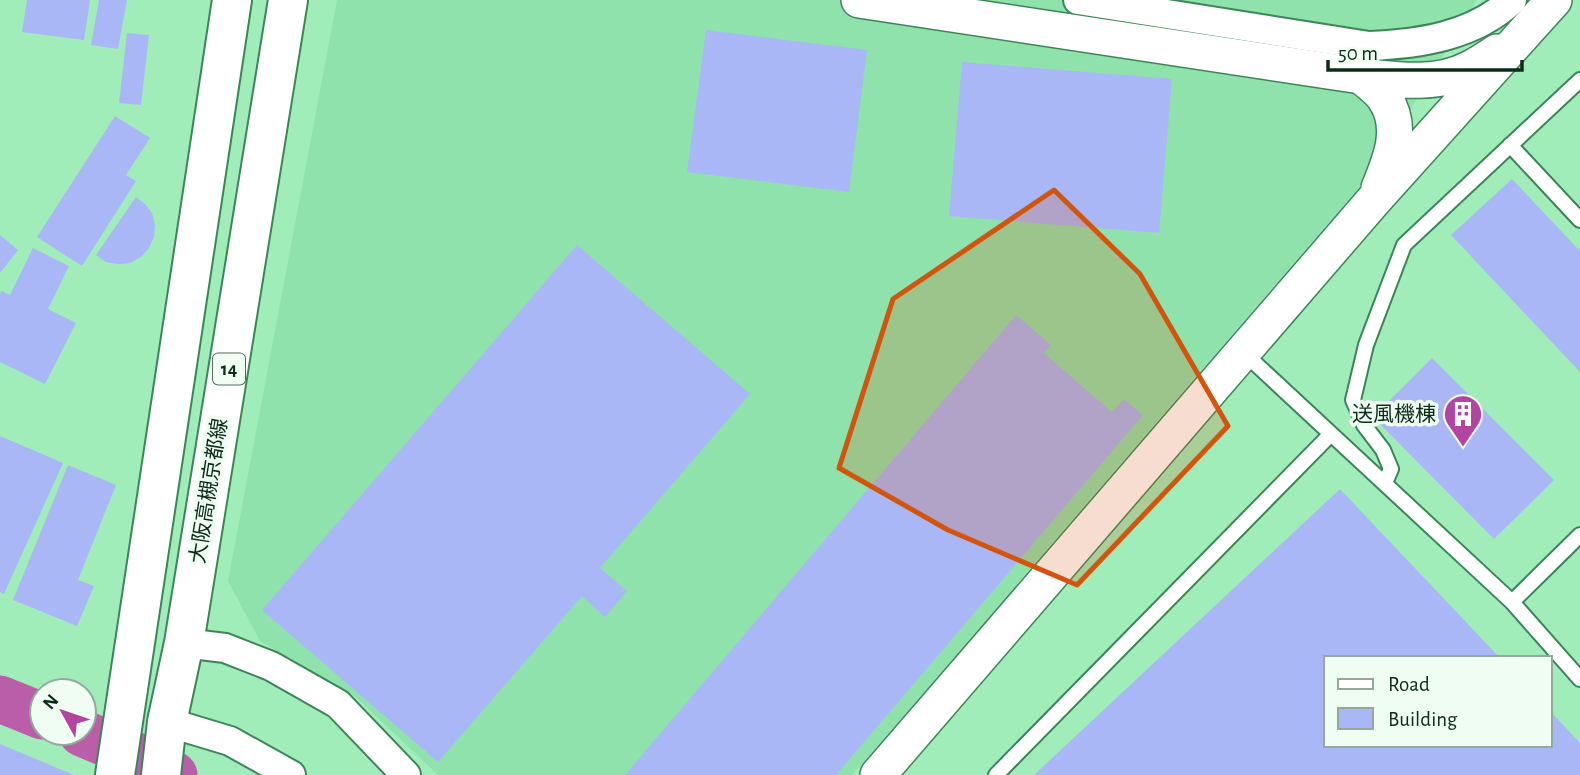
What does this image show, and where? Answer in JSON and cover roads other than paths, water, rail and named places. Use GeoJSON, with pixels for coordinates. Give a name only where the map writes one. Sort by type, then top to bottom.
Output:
{"type":"FeatureCollection","features":[{"type":"Feature","properties":{"kind":"main road"},"geometry":{"type":"LineString","coordinates":[[115,775],[123,707],[232,0]]}},
{"type":"Feature","properties":{"kind":"main road","name":"大阪高槻京都線"},"geometry":{"type":"LineString","coordinates":[[161,775],[166,729],[184,643],[288,0]]}},
{"type":"Feature","properties":{"kind":"street"},"geometry":{"type":"LineString","coordinates":[[859,0],[1404,81],[1437,79],[1467,71],[1504,48],[1554,0]]}},
{"type":"Feature","properties":{"kind":"street"},"geometry":{"type":"LineString","coordinates":[[1078,0],[1369,46],[1405,45],[1464,30],[1495,16],[1512,0]]}},
{"type":"Feature","properties":{"kind":"street"},"geometry":{"type":"LineString","coordinates":[[878,775],[1374,201],[1554,0]]}},
{"type":"Feature","properties":{"kind":"street"},"geometry":{"type":"LineString","coordinates":[[1361,76],[1385,97],[1396,122],[1392,158],[1374,201]]}},
{"type":"Feature","properties":{"kind":"street"},"geometry":{"type":"LineString","coordinates":[[184,643],[225,648],[271,666],[338,704],[406,775]]}},
{"type":"Feature","properties":{"kind":"street"},"geometry":{"type":"LineString","coordinates":[[166,729],[230,741],[290,775]]}},
{"type":"Feature","properties":{"kind":"lane"},"geometry":{"type":"LineString","coordinates":[[1385,483],[1391,469],[1383,450],[1364,425],[1353,400],[1366,345],[1404,245],[1580,80]]}},
{"type":"Feature","properties":{"kind":"lane"},"geometry":{"type":"LineString","coordinates":[[1510,145],[1580,220]]}},
{"type":"Feature","properties":{"kind":"lane"},"geometry":{"type":"LineString","coordinates":[[1243,352],[1512,602],[1580,678]]}},
{"type":"Feature","properties":{"kind":"lane"},"geometry":{"type":"LineString","coordinates":[[996,775],[1331,434]]}},
{"type":"Feature","properties":{"kind":"lane"},"geometry":{"type":"LineString","coordinates":[[1512,602],[1580,535]]}},
{"type":"Feature","properties":{"kind":"waterway"},"geometry":{"type":"LineString","coordinates":[[0,699],[28,710]]}},
{"type":"Feature","properties":{"kind":"waterway"},"geometry":{"type":"LineString","coordinates":[[98,740],[162,767],[174,775]]}},
{"type":"Feature","properties":{"kind":"place","name":"送風機棟"},"geometry":{"type":"Point","coordinates":[1463,448]}}]}
